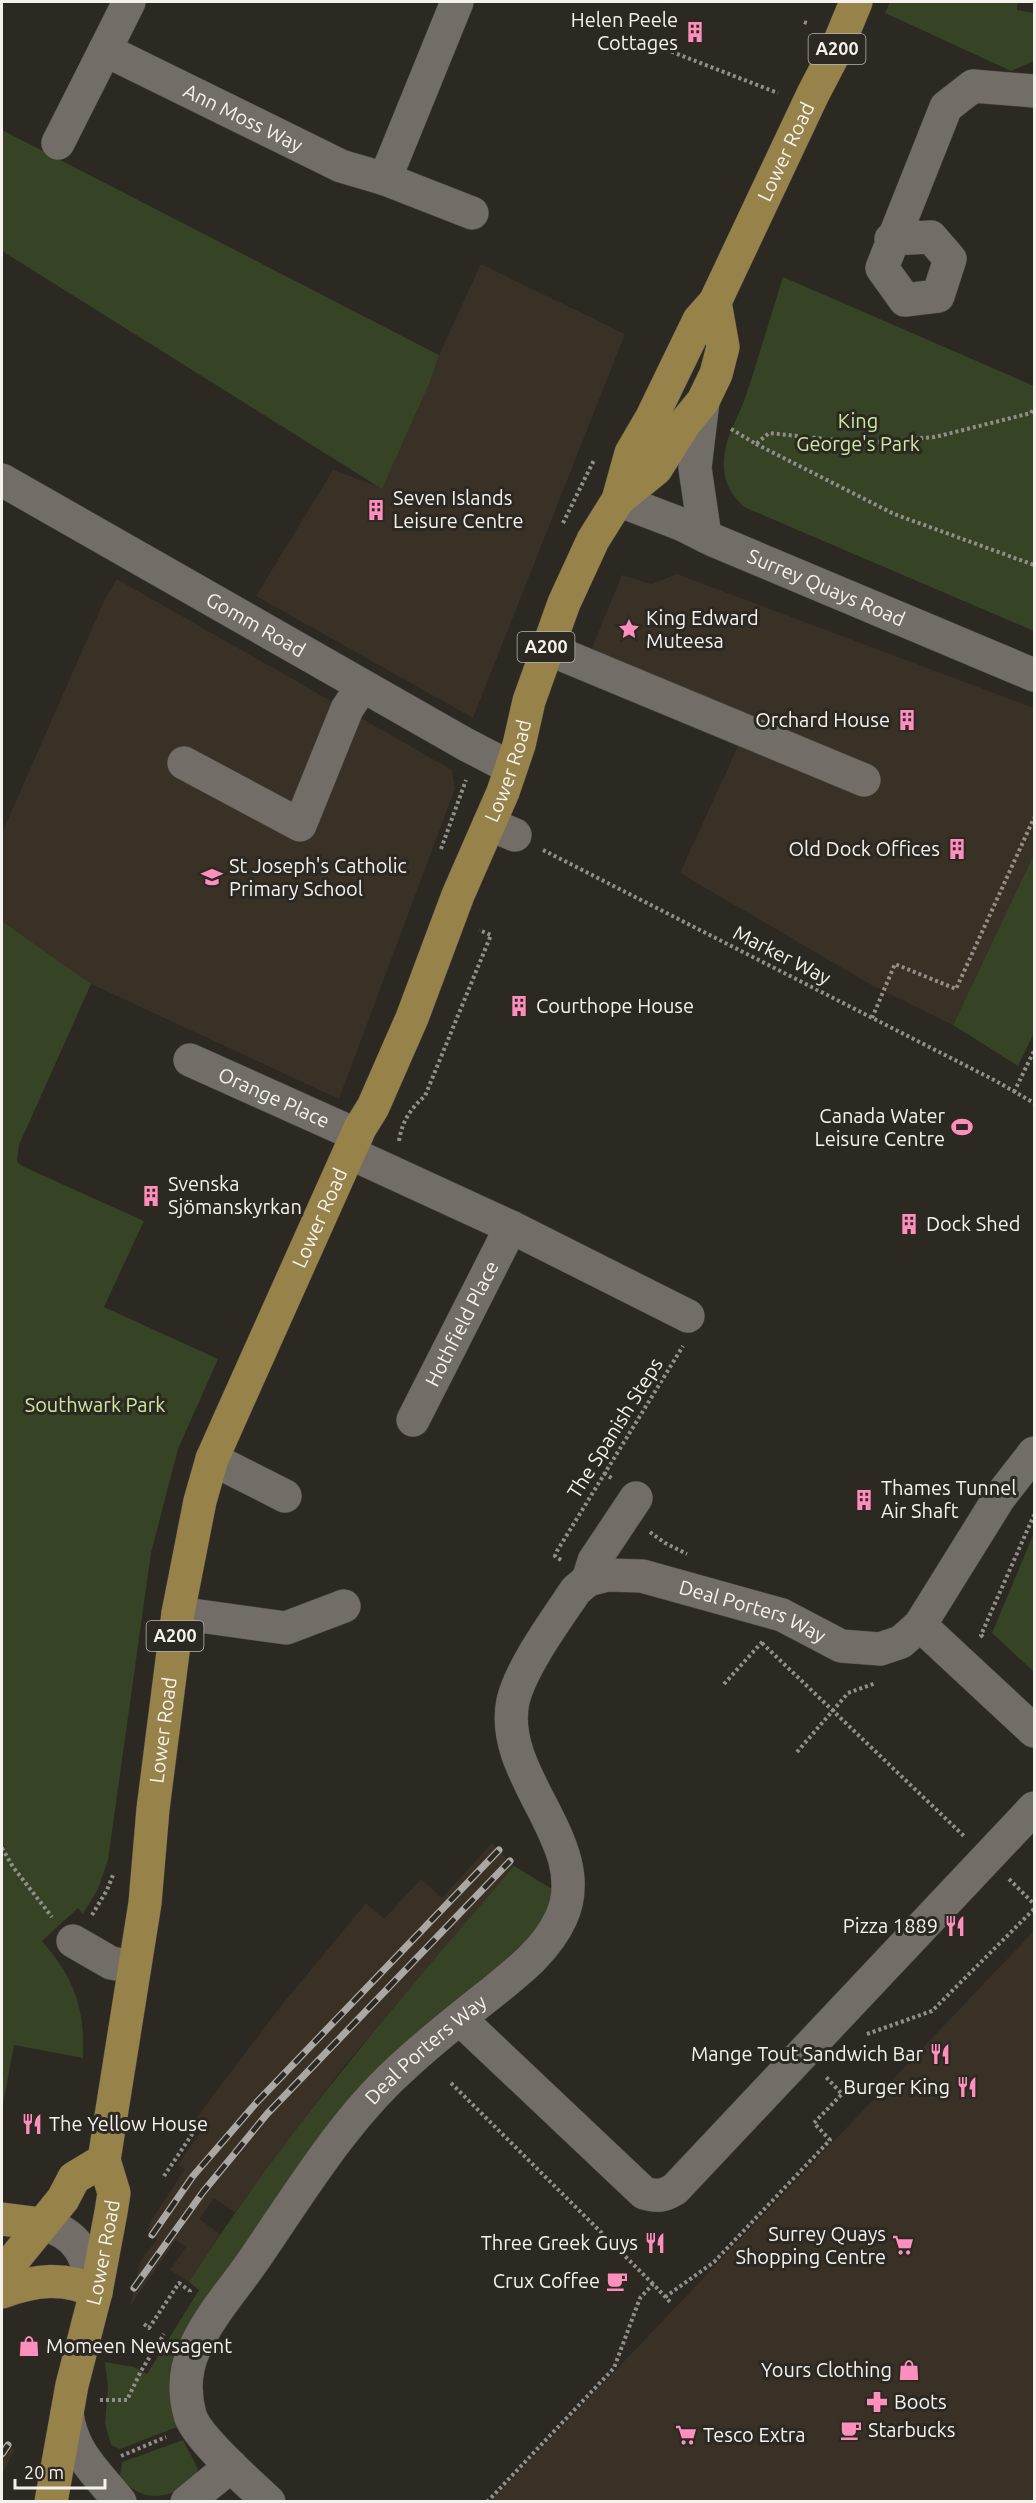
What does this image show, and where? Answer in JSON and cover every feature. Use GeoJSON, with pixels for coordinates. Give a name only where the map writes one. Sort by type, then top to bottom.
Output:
{"type":"FeatureCollection","features":[{"type":"Feature","properties":{"kind":"main road","name":"Lower Road"},"geometry":{"type":"LineString","coordinates":[[715,302],[837,48],[856,2]]}},
{"type":"Feature","properties":{"kind":"main road","name":"A200"},"geometry":{"type":"LineString","coordinates":[[618,500],[656,469],[685,423],[703,401],[716,374],[723,347],[715,302]]}},
{"type":"Feature","properties":{"kind":"main road","name":"A200"},"geometry":{"type":"LineString","coordinates":[[618,500],[631,453],[652,417],[699,320],[715,302]]}},
{"type":"Feature","properties":{"kind":"main road","name":"Lower Road"},"geometry":{"type":"LineString","coordinates":[[51,2502],[72,2385],[96,2292],[114,2193],[104,2160],[118,2084],[133,1967],[145,1903],[153,1809],[178,1613],[191,1539],[212,1459],[285,1292],[353,1144],[373,1107],[412,1018],[458,895],[502,830],[511,768],[519,745],[528,701],[546,648],[593,540],[618,500]]}},
{"type":"Feature","properties":{"kind":"main road"},"geometry":{"type":"LineString","coordinates":[[2,2274],[63,2199],[74,2178],[104,2160]]}},
{"type":"Feature","properties":{"kind":"main road"},"geometry":{"type":"LineString","coordinates":[[2,2219],[42,2224]]}},
{"type":"Feature","properties":{"kind":"main road"},"geometry":{"type":"LineString","coordinates":[[2,2292],[31,2282],[79,2283],[96,2292]]}},
{"type":"Feature","properties":{"kind":"street"},"geometry":{"type":"LineString","coordinates":[[58,143],[129,2]]}},
{"type":"Feature","properties":{"kind":"street"},"geometry":{"type":"LineString","coordinates":[[385,180],[457,2]]}},
{"type":"Feature","properties":{"kind":"street","name":"Ann Moss Way"},"geometry":{"type":"LineString","coordinates":[[105,50],[341,166],[472,213]]}},
{"type":"Feature","properties":{"kind":"street"},"geometry":{"type":"LineString","coordinates":[[891,239],[946,107],[973,86],[1035,91]]}},
{"type":"Feature","properties":{"kind":"street"},"geometry":{"type":"LineString","coordinates":[[703,401],[695,468],[705,536]]}},
{"type":"Feature","properties":{"kind":"street","name":"Gomm Road"},"geometry":{"type":"LineString","coordinates":[[2,480],[362,686],[511,768]]}},
{"type":"Feature","properties":{"kind":"street","name":"Surrey Quays Road"},"geometry":{"type":"LineString","coordinates":[[618,500],[1035,675]]}},
{"type":"Feature","properties":{"kind":"street"},"geometry":{"type":"LineString","coordinates":[[546,648],[864,780]]}},
{"type":"Feature","properties":{"kind":"street"},"geometry":{"type":"LineString","coordinates":[[184,763],[300,825],[347,709],[362,686]]}},
{"type":"Feature","properties":{"kind":"street","name":"Orange Place"},"geometry":{"type":"LineString","coordinates":[[190,1060],[353,1144]]}},
{"type":"Feature","properties":{"kind":"street"},"geometry":{"type":"LineString","coordinates":[[353,1144],[511,1227],[689,1326]]}},
{"type":"Feature","properties":{"kind":"street","name":"Hothfield Place"},"geometry":{"type":"LineString","coordinates":[[413,1420],[511,1227]]}},
{"type":"Feature","properties":{"kind":"street","name":"Deal Porters Way"},"geometry":{"type":"LineString","coordinates":[[269,2502],[231,2466],[194,2424],[190,2414],[186,2381],[195,2347],[211,2319],[335,2144],[389,2080],[541,1950],[552,1934],[568,1900],[570,1883],[566,1863],[522,1764],[511,1719],[513,1701],[519,1682],[576,1590],[588,1580],[618,1574],[642,1576],[782,1615],[842,1646],[880,1649],[902,1642],[920,1625],[999,1498],[1035,1453]]}},
{"type":"Feature","properties":{"kind":"street"},"geometry":{"type":"LineString","coordinates":[[212,1459],[285,1496]]}},
{"type":"Feature","properties":{"kind":"street","name":"Deal Porters Way"},"geometry":{"type":"LineString","coordinates":[[588,1580],[594,1561],[636,1498]]}},
{"type":"Feature","properties":{"kind":"street"},"geometry":{"type":"LineString","coordinates":[[178,1613],[286,1628],[344,1606]]}},
{"type":"Feature","properties":{"kind":"street"},"geometry":{"type":"LineString","coordinates":[[920,1625],[1035,1731]]}},
{"type":"Feature","properties":{"kind":"street"},"geometry":{"type":"LineString","coordinates":[[460,2019],[644,2193],[653,2196],[665,2195],[675,2189],[1035,1808]]}},
{"type":"Feature","properties":{"kind":"street"},"geometry":{"type":"LineString","coordinates":[[73,1941],[111,1963],[133,1967]]}},
{"type":"Feature","properties":{"kind":"street","name":"Lower Road"},"geometry":{"type":"LineString","coordinates":[[42,2224],[53,2226],[80,2246],[86,2256],[96,2292]]}},
{"type":"Feature","properties":{"kind":"street"},"geometry":{"type":"LineString","coordinates":[[67,2413],[69,2432],[76,2446],[88,2465],[120,2502]]}},
{"type":"Feature","properties":{"kind":"street"},"geometry":{"type":"LineString","coordinates":[[187,2502],[231,2466]]}},
{"type":"Feature","properties":{"kind":"path"},"geometry":{"type":"LineString","coordinates":[[649,43],[778,93]]}},
{"type":"Feature","properties":{"kind":"path"},"geometry":{"type":"LineString","coordinates":[[756,444],[769,434],[864,443],[935,437],[1033,413],[1035,408]]}},
{"type":"Feature","properties":{"kind":"path"},"geometry":{"type":"LineString","coordinates":[[724,426],[894,514],[1035,565]]}},
{"type":"Feature","properties":{"kind":"path","name":"Lower Road"},"geometry":{"type":"LineString","coordinates":[[437,859],[460,796]]}},
{"type":"Feature","properties":{"kind":"path"},"geometry":{"type":"LineString","coordinates":[[872,1018],[895,964],[956,989],[1035,818]]}},
{"type":"Feature","properties":{"kind":"path","name":"Marker Way"},"geometry":{"type":"LineString","coordinates":[[502,830],[1035,1103]]}},
{"type":"Feature","properties":{"kind":"path"},"geometry":{"type":"LineString","coordinates":[[402,1126],[411,1108],[425,1096],[491,935],[486,933]]}},
{"type":"Feature","properties":{"kind":"path"},"geometry":{"type":"LineString","coordinates":[[1014,1092],[1035,1051]]}},
{"type":"Feature","properties":{"kind":"path","name":"The Spanish Steps"},"geometry":{"type":"LineString","coordinates":[[557,1551],[689,1326]]}},
{"type":"Feature","properties":{"kind":"path"},"geometry":{"type":"LineString","coordinates":[[988,1642],[981,1635],[1035,1515]]}},
{"type":"Feature","properties":{"kind":"path"},"geometry":{"type":"LineString","coordinates":[[724,1684],[762,1642],[988,1858],[1035,1906],[932,2010],[858,2037]]}},
{"type":"Feature","properties":{"kind":"path"},"geometry":{"type":"LineString","coordinates":[[797,1752],[848,1693],[876,1683]]}},
{"type":"Feature","properties":{"kind":"path"},"geometry":{"type":"LineString","coordinates":[[2,1848],[12,1867],[73,1941],[100,1903],[114,1872]]}},
{"type":"Feature","properties":{"kind":"path"},"geometry":{"type":"LineString","coordinates":[[666,2297],[714,2262],[830,2140],[813,2123],[842,2094],[822,2074],[829,2066]]}},
{"type":"Feature","properties":{"kind":"path"},"geometry":{"type":"LineString","coordinates":[[451,2083],[672,2304]]}},
{"type":"Feature","properties":{"kind":"path"},"geometry":{"type":"LineString","coordinates":[[164,2176],[193,2133],[188,2130]]}},
{"type":"Feature","properties":{"kind":"path"},"geometry":{"type":"LineString","coordinates":[[144,2324],[149,2328],[179,2283]]}},
{"type":"Feature","properties":{"kind":"path"},"geometry":{"type":"LineString","coordinates":[[487,2502],[614,2368],[640,2298],[653,2284]]}},
{"type":"Feature","properties":{"kind":"path"},"geometry":{"type":"LineString","coordinates":[[98,2399],[127,2400],[141,2371]]}},
{"type":"Feature","properties":{"kind":"path"},"geometry":{"type":"LineString","coordinates":[[113,2459],[174,2434]]}},
{"type":"Feature","properties":{"kind":"shaded area","name":"Seven Islands Leisure Centre"},"geometry":{"type":"Polygon","coordinates":[[[481,264],[625,334],[473,718],[256,596],[333,470],[382,488],[481,264]]]}},
{"type":"Feature","properties":{"kind":"shaded area"},"geometry":{"type":"Polygon","coordinates":[[[677,574],[1034,708],[1034,854],[953,1025],[873,986],[680,873],[739,744],[582,672],[622,575],[651,584],[677,574]]]}},
{"type":"Feature","properties":{"kind":"shaded area","name":"St Joseph's Catholic Primary School"},"geometry":{"type":"Polygon","coordinates":[[[117,579],[452,770],[455,789],[339,1099],[91,984],[2,921],[2,833],[104,601],[117,579]]]}},
{"type":"Feature","properties":{"kind":"shaded area"},"geometry":{"type":"Polygon","coordinates":[[[492,1843],[514,1866],[342,2069],[235,2212],[214,2198],[199,2219],[220,2234],[189,2282],[170,2270],[186,2247],[176,2240],[130,2306],[140,2262],[157,2239],[148,2231],[150,2222],[185,2169],[178,2165],[200,2132],[190,2126],[280,2007],[366,1903],[384,1919],[421,1879],[442,1898],[492,1843]]]}},
{"type":"Feature","properties":{"kind":"shaded area","name":"Surrey Quays Shopping Centre"},"geometry":{"type":"Polygon","coordinates":[[[1034,1931],[1034,2501],[491,2501],[1034,1931]]]}},
{"type":"Feature","properties":{"kind":"shaded area"},"geometry":{"type":"Polygon","coordinates":[[[3,2442],[15,2450],[2,2474],[2,2445],[3,2442]]]}},
{"type":"Feature","properties":{"kind":"green space"},"geometry":{"type":"Polygon","coordinates":[[[890,2],[1018,2],[1017,10],[1034,13],[1034,61],[1011,71],[885,13],[890,2]]]}},
{"type":"Feature","properties":{"kind":"green space"},"geometry":{"type":"Polygon","coordinates":[[[2,130],[439,355],[430,382],[382,489],[2,251],[2,130]]]}},
{"type":"Feature","properties":{"kind":"green space","name":"King George's Park"},"geometry":{"type":"Polygon","coordinates":[[[783,277],[1034,386],[1034,631],[744,507],[735,497],[724,473],[725,451],[744,401],[783,277]]]}},
{"type":"Feature","properties":{"kind":"green space"},"geometry":{"type":"Polygon","coordinates":[[[1034,854],[1034,1033],[1018,1066],[953,1025],[1034,854]]]}},
{"type":"Feature","properties":{"kind":"green space","name":"Southwark Park"},"geometry":{"type":"Polygon","coordinates":[[[2,921],[91,984],[19,1145],[17,1162],[144,1221],[104,1307],[218,1359],[178,1449],[151,1553],[108,1860],[98,1889],[83,1914],[78,1908],[42,1941],[63,1968],[76,1995],[82,2024],[83,2058],[14,2045],[2,2110],[2,921]]]}},
{"type":"Feature","properties":{"kind":"green space"},"geometry":{"type":"Polygon","coordinates":[[[1034,1533],[1034,1672],[992,1633],[1034,1533]]]}},
{"type":"Feature","properties":{"kind":"green space"},"geometry":{"type":"Polygon","coordinates":[[[514,1866],[552,1889],[547,1912],[528,1940],[421,2035],[173,2402],[177,2427],[120,2449],[111,2445],[105,2423],[108,2388],[105,2362],[134,2367],[147,2374],[199,2290],[189,2282],[264,2173],[344,2068],[514,1866]]]}},
{"type":"Feature","properties":{"kind":"green space"},"geometry":{"type":"Polygon","coordinates":[[[183,2440],[198,2469],[194,2483],[173,2492],[154,2496],[137,2492],[120,2478],[122,2462],[183,2440]]]}},
{"type":"Feature","properties":{"kind":"railway"},"geometry":{"type":"LineString","coordinates":[[152,2235],[193,2176],[257,2102],[499,1850]]}},
{"type":"Feature","properties":{"kind":"railway"},"geometry":{"type":"LineString","coordinates":[[134,2288],[203,2192],[267,2114],[510,1861]]}},
{"type":"Feature","properties":{"kind":"railway"},"geometry":{"type":"LineString","coordinates":[[2,2454],[8,2445]]}},
{"type":"Feature","properties":{"kind":"place","name":"Helen Peele Cottages"},"geometry":{"type":"Point","coordinates":[695,32]}},
{"type":"Feature","properties":{"kind":"place","name":"Seven Islands Leisure Centre"},"geometry":{"type":"Point","coordinates":[376,510]}},
{"type":"Feature","properties":{"kind":"place","name":"King Edward Muteesa"},"geometry":{"type":"Point","coordinates":[629,629]}},
{"type":"Feature","properties":{"kind":"place","name":"Orchard House"},"geometry":{"type":"Point","coordinates":[907,720]}},
{"type":"Feature","properties":{"kind":"place","name":"Old Dock Offices"},"geometry":{"type":"Point","coordinates":[957,849]}},
{"type":"Feature","properties":{"kind":"place","name":"St Joseph's Catholic Primary School"},"geometry":{"type":"Point","coordinates":[212,877]}},
{"type":"Feature","properties":{"kind":"place","name":"Courthope House"},"geometry":{"type":"Point","coordinates":[519,1006]}},
{"type":"Feature","properties":{"kind":"place","name":"Canada Water Leisure Centre"},"geometry":{"type":"Point","coordinates":[962,1127]}},
{"type":"Feature","properties":{"kind":"place","name":"Svenska Sjömanskyrkan"},"geometry":{"type":"Point","coordinates":[151,1196]}},
{"type":"Feature","properties":{"kind":"place","name":"Dock Shed"},"geometry":{"type":"Point","coordinates":[909,1224]}},
{"type":"Feature","properties":{"kind":"place","name":"Thames Tunnel Air Shaft"},"geometry":{"type":"Point","coordinates":[864,1500]}},
{"type":"Feature","properties":{"kind":"place","name":"Pizza 1889"},"geometry":{"type":"Point","coordinates":[955,1926]}},
{"type":"Feature","properties":{"kind":"place","name":"Mange Tout Sandwich Bar"},"geometry":{"type":"Point","coordinates":[940,2054]}},
{"type":"Feature","properties":{"kind":"place","name":"Burger King"},"geometry":{"type":"Point","coordinates":[967,2087]}},
{"type":"Feature","properties":{"kind":"place","name":"The Yellow House"},"geometry":{"type":"Point","coordinates":[32,2124]}},
{"type":"Feature","properties":{"kind":"place","name":"Three Greek Guys"},"geometry":{"type":"Point","coordinates":[655,2243]}},
{"type":"Feature","properties":{"kind":"place","name":"Surrey Quays Shopping Centre"},"geometry":{"type":"Point","coordinates":[903,2245]}},
{"type":"Feature","properties":{"kind":"place","name":"Crux Coffee"},"geometry":{"type":"Point","coordinates":[617,2281]}},
{"type":"Feature","properties":{"kind":"place","name":"Momeen Newsagent"},"geometry":{"type":"Point","coordinates":[29,2346]}},
{"type":"Feature","properties":{"kind":"place","name":"Yours Clothing"},"geometry":{"type":"Point","coordinates":[909,2370]}},
{"type":"Feature","properties":{"kind":"place","name":"Boots"},"geometry":{"type":"Point","coordinates":[877,2402]}},
{"type":"Feature","properties":{"kind":"place","name":"Starbucks"},"geometry":{"type":"Point","coordinates":[851,2430]}},
{"type":"Feature","properties":{"kind":"place","name":"Tesco Extra"},"geometry":{"type":"Point","coordinates":[686,2435]}}]}
